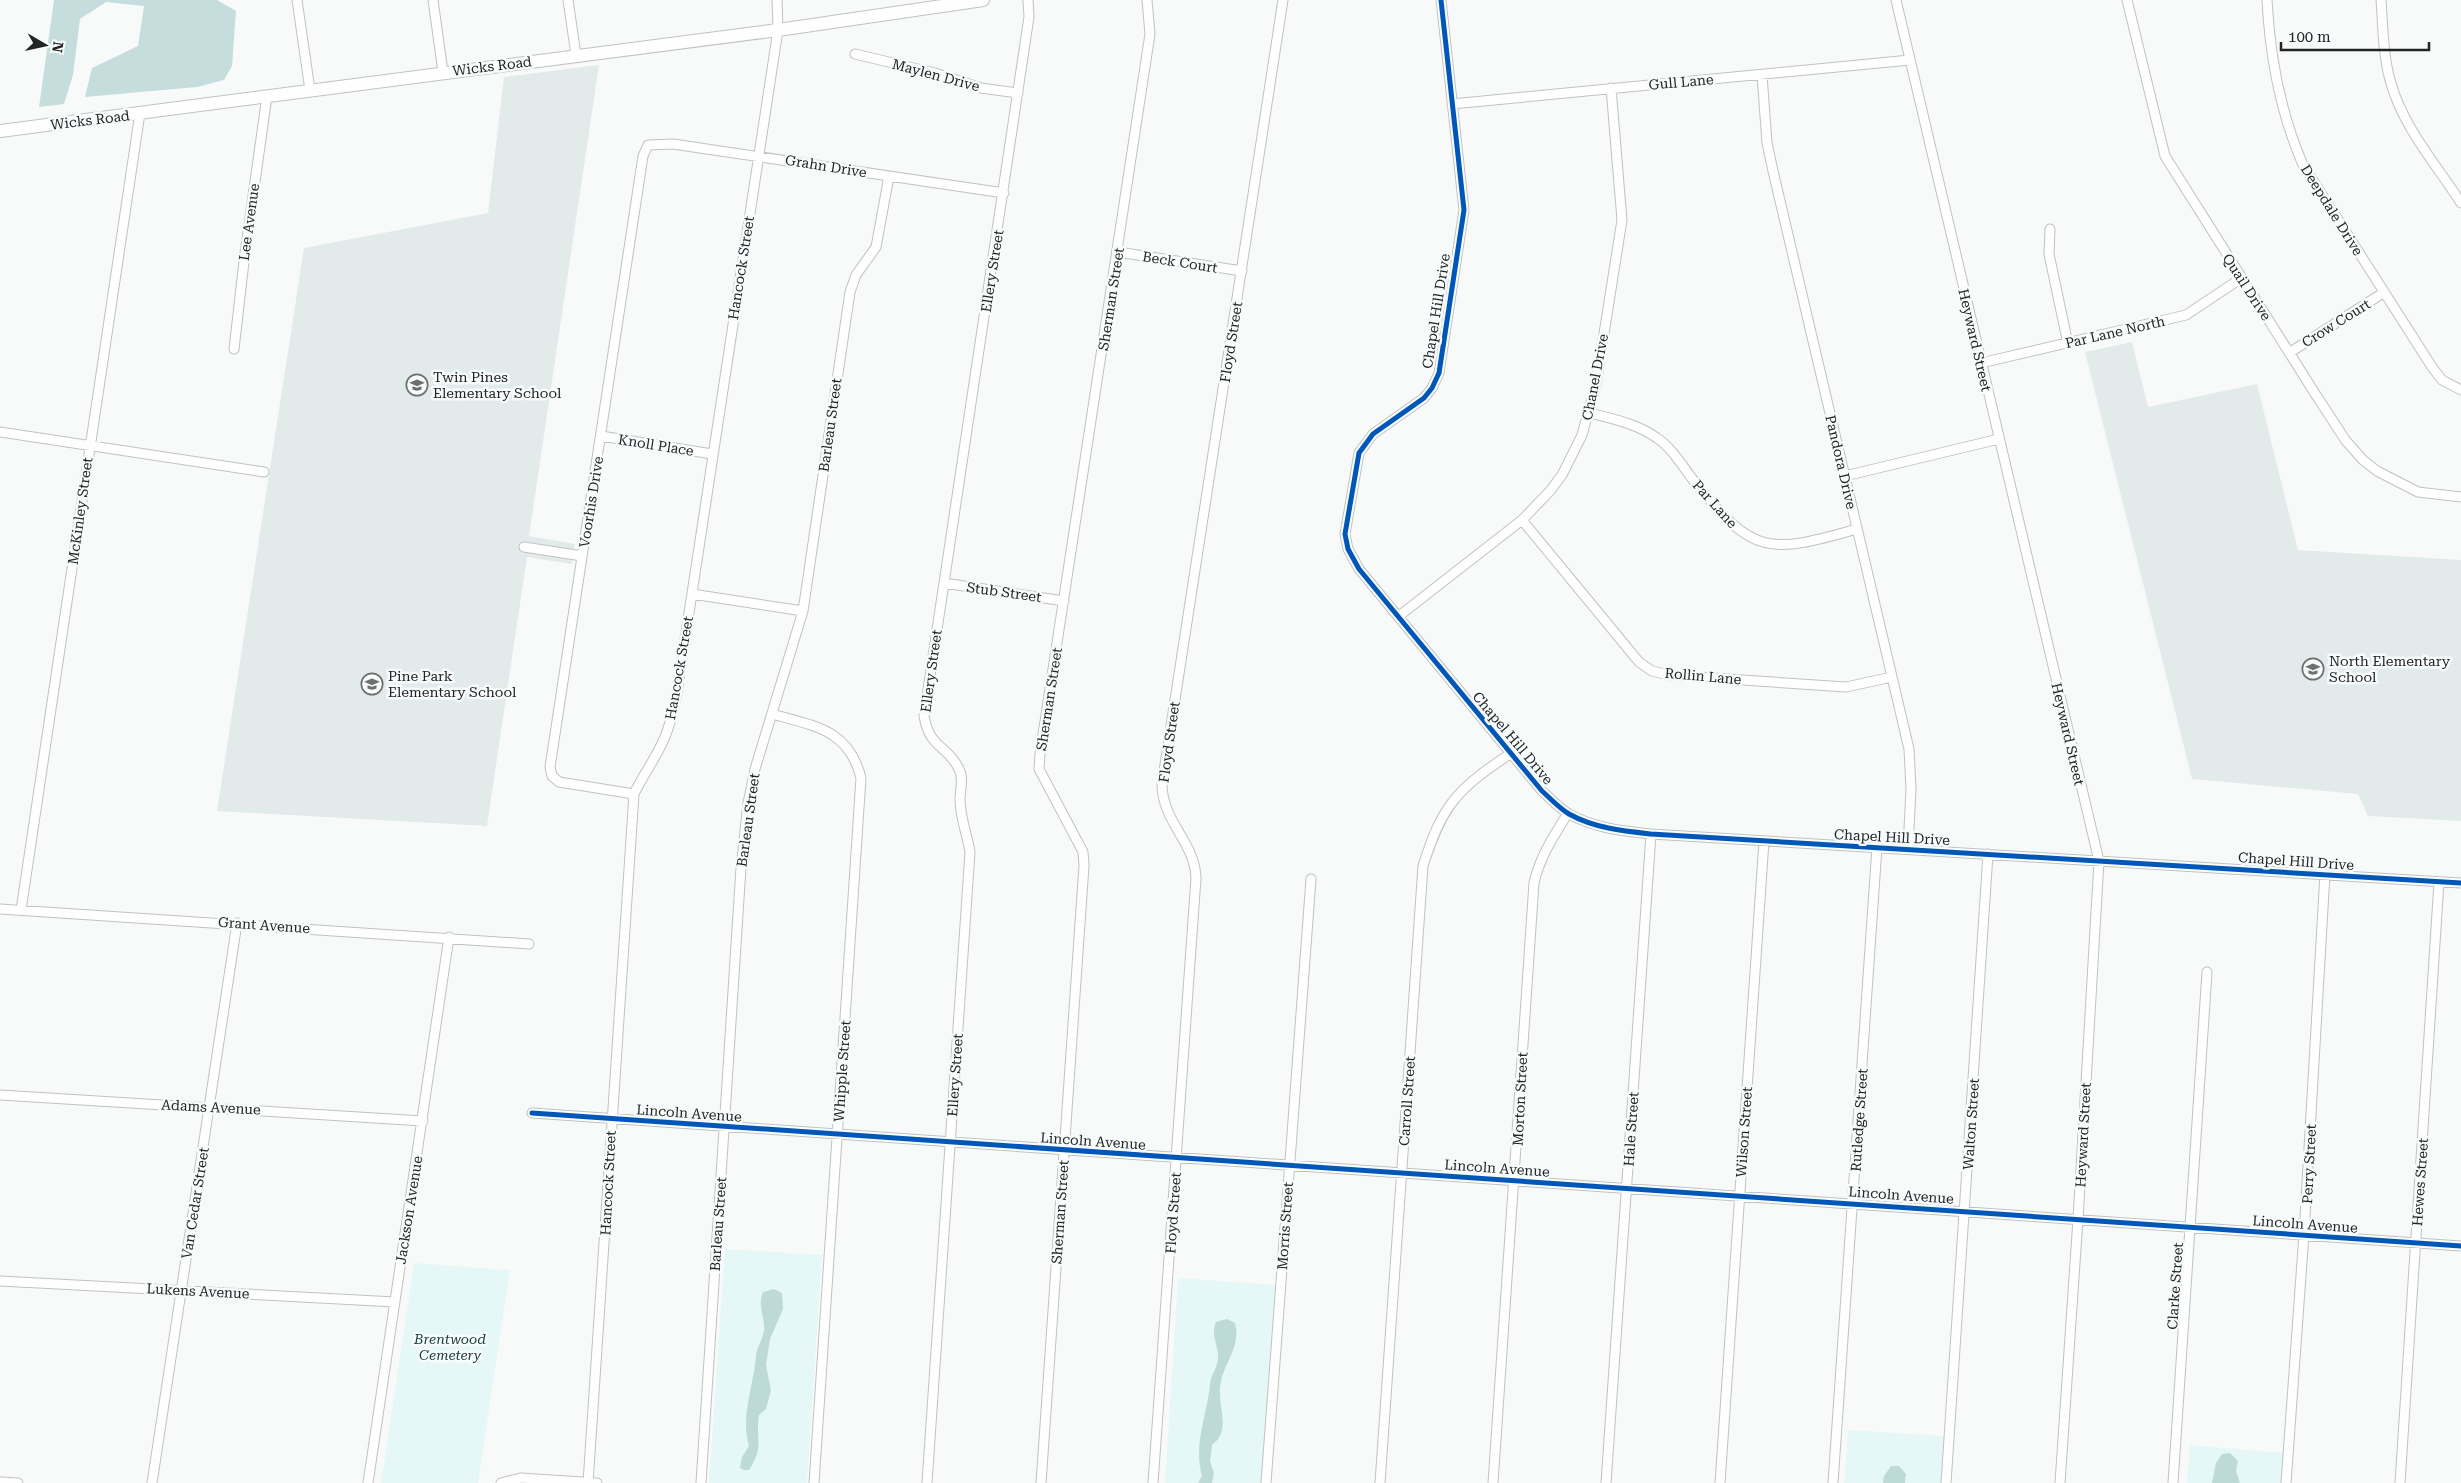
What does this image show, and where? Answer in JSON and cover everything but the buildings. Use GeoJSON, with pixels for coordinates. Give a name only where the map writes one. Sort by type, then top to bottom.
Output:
{"type":"FeatureCollection","features":[{"type":"Feature","properties":{"kind":"main road","name":"Wicks Road"},"geometry":{"type":"LineString","coordinates":[[0,132],[443,72],[778,30],[983,0]]}},
{"type":"Feature","properties":{"kind":"street"},"geometry":{"type":"LineString","coordinates":[[297,0],[310,90]]}},
{"type":"Feature","properties":{"kind":"street"},"geometry":{"type":"LineString","coordinates":[[433,0],[443,72]]}},
{"type":"Feature","properties":{"kind":"street"},"geometry":{"type":"LineString","coordinates":[[568,0],[576,55]]}},
{"type":"Feature","properties":{"kind":"street","name":"Hancock Street"},"geometry":{"type":"LineString","coordinates":[[588,1483],[634,794],[664,740],[671,722],[778,30],[777,0]]}},
{"type":"Feature","properties":{"kind":"street","name":"Ellery Street"},"geometry":{"type":"LineString","coordinates":[[927,1483],[970,852],[961,815],[960,771],[953,758],[933,742],[926,730],[924,716],[1004,193],[1029,17],[1028,0]]}},
{"type":"Feature","properties":{"kind":"street","name":"Sherman Street"},"geometry":{"type":"LineString","coordinates":[[1041,1483],[1084,866],[1083,852],[1039,769],[1040,754],[1150,34],[1147,0]]}},
{"type":"Feature","properties":{"kind":"street","name":"Floyd Street"},"geometry":{"type":"LineString","coordinates":[[1153,1483],[1196,878],[1196,863],[1166,810],[1162,799],[1162,784],[1283,0]]}},
{"type":"Feature","properties":{"kind":"street","name":"Chapel Hill Drive"},"geometry":{"type":"LineString","coordinates":[[1440,0],[1464,210],[1438,373],[1432,388],[1424,398],[1373,434],[1359,453],[1346,534],[1348,549],[1359,569],[1542,792],[1568,813],[1589,823],[1614,830],[1651,834],[2461,883]]}},
{"type":"Feature","properties":{"kind":"street","name":"Heyward Street"},"geometry":{"type":"LineString","coordinates":[[1896,0],[2098,861],[2078,1218],[2060,1483]]}},
{"type":"Feature","properties":{"kind":"street","name":"Quail Drive"},"geometry":{"type":"LineString","coordinates":[[2127,0],[2165,156],[2240,279],[2346,441],[2363,460],[2396,482],[2418,492],[2461,497]]}},
{"type":"Feature","properties":{"kind":"street","name":"Deepdale Drive"},"geometry":{"type":"LineString","coordinates":[[2267,0],[2273,63],[2280,102],[2291,138],[2303,166],[2432,367],[2442,380],[2461,390]]}},
{"type":"Feature","properties":{"kind":"street"},"geometry":{"type":"LineString","coordinates":[[2381,0],[2384,53],[2390,81],[2401,110],[2461,203]]}},
{"type":"Feature","properties":{"kind":"street","name":"Maylen Drive"},"geometry":{"type":"LineString","coordinates":[[855,54],[935,73],[981,88],[1018,94]]}},
{"type":"Feature","properties":{"kind":"street","name":"Gull Lane"},"geometry":{"type":"LineString","coordinates":[[1452,104],[1910,60]]}},
{"type":"Feature","properties":{"kind":"street","name":"Pandora Drive"},"geometry":{"type":"LineString","coordinates":[[1762,75],[1767,143],[1909,749],[1911,770],[1908,849]]}},
{"type":"Feature","properties":{"kind":"street","name":"Chanel Drive"},"geometry":{"type":"LineString","coordinates":[[1399,616],[1522,520],[1550,491],[1574,454],[1590,413],[1622,220],[1611,88]]}},
{"type":"Feature","properties":{"kind":"street","name":"Lee Avenue"},"geometry":{"type":"LineString","coordinates":[[234,349],[245,253],[268,96]]}},
{"type":"Feature","properties":{"kind":"street","name":"McKinley Street"},"geometry":{"type":"LineString","coordinates":[[21,910],[140,113]]}},
{"type":"Feature","properties":{"kind":"street","name":"Grahn Drive"},"geometry":{"type":"LineString","coordinates":[[648,145],[673,144],[1004,193]]}},
{"type":"Feature","properties":{"kind":"street","name":"Voorhis Drive"},"geometry":{"type":"LineString","coordinates":[[634,794],[559,782],[552,776],[550,767],[643,156],[648,145]]}},
{"type":"Feature","properties":{"kind":"street","name":"Barleau Street"},"geometry":{"type":"LineString","coordinates":[[701,1483],[745,826],[755,769],[803,611],[850,292],[856,275],[876,247],[889,176]]}},
{"type":"Feature","properties":{"kind":"street"},"geometry":{"type":"LineString","coordinates":[[2050,229],[2049,254],[2068,344]]}},
{"type":"Feature","properties":{"kind":"street","name":"Beck Court"},"geometry":{"type":"LineString","coordinates":[[1118,252],[1242,271]]}},
{"type":"Feature","properties":{"kind":"street","name":"Par Lane North"},"geometry":{"type":"LineString","coordinates":[[1980,363],[2186,315],[2240,279]]}},
{"type":"Feature","properties":{"kind":"street","name":"Crow Court"},"geometry":{"type":"LineString","coordinates":[[2289,353],[2384,293]]}},
{"type":"Feature","properties":{"kind":"street","name":"Par Lane"},"geometry":{"type":"LineString","coordinates":[[1590,413],[1638,427],[1659,439],[1719,512],[1736,529],[1756,541],[1777,546],[1798,544],[1857,529]]}},
{"type":"Feature","properties":{"kind":"street"},"geometry":{"type":"LineString","coordinates":[[0,432],[264,472]]}},
{"type":"Feature","properties":{"kind":"street","name":"Knoll Place"},"geometry":{"type":"LineString","coordinates":[[600,436],[712,454]]}},
{"type":"Feature","properties":{"kind":"street"},"geometry":{"type":"LineString","coordinates":[[1845,476],[1998,438]]}},
{"type":"Feature","properties":{"kind":"street","name":"Rollin Lane"},"geometry":{"type":"LineString","coordinates":[[1522,520],[1619,641],[1639,662],[1652,671],[1669,676],[1846,687],[1892,677]]}},
{"type":"Feature","properties":{"kind":"street"},"geometry":{"type":"LineString","coordinates":[[524,547],[582,556]]}},
{"type":"Feature","properties":{"kind":"street","name":"Stub Street"},"geometry":{"type":"LineString","coordinates":[[944,583],[1064,601]]}},
{"type":"Feature","properties":{"kind":"street"},"geometry":{"type":"LineString","coordinates":[[692,594],[803,611]]}},
{"type":"Feature","properties":{"kind":"street","name":"Whipple Street"},"geometry":{"type":"LineString","coordinates":[[772,714],[831,733],[846,745],[856,760],[861,778],[814,1483]]}},
{"type":"Feature","properties":{"kind":"street","name":"Carroll Street"},"geometry":{"type":"LineString","coordinates":[[1380,1483],[1423,866],[1434,831],[1444,811],[1457,795],[1484,771],[1510,754]]}},
{"type":"Feature","properties":{"kind":"street","name":"Morton Street"},"geometry":{"type":"LineString","coordinates":[[1493,1483],[1534,883],[1538,867],[1548,845],[1568,813]]}},
{"type":"Feature","properties":{"kind":"street","name":"Hale Street"},"geometry":{"type":"LineString","coordinates":[[1606,1483],[1651,834]]}},
{"type":"Feature","properties":{"kind":"street","name":"Wilson Street"},"geometry":{"type":"LineString","coordinates":[[1720,1483],[1764,840]]}},
{"type":"Feature","properties":{"kind":"street","name":"Rutledge Street"},"geometry":{"type":"LineString","coordinates":[[1833,1483],[1877,847]]}},
{"type":"Feature","properties":{"kind":"street","name":"Walton Street"},"geometry":{"type":"LineString","coordinates":[[1946,1483],[1988,854]]}},
{"type":"Feature","properties":{"kind":"street","name":"Perry Street"},"geometry":{"type":"LineString","coordinates":[[2286,1483],[2304,1234],[2326,874]]}},
{"type":"Feature","properties":{"kind":"street","name":"Morris Street"},"geometry":{"type":"LineString","coordinates":[[1266,1483],[1311,879]]}},
{"type":"Feature","properties":{"kind":"street","name":"Hewes Street"},"geometry":{"type":"LineString","coordinates":[[2400,1483],[2439,882]]}},
{"type":"Feature","properties":{"kind":"street","name":"Grant Avenue"},"geometry":{"type":"LineString","coordinates":[[0,908],[449,937],[529,944]]}},
{"type":"Feature","properties":{"kind":"street","name":"Van Cedar Street"},"geometry":{"type":"LineString","coordinates":[[152,1483],[237,923]]}},
{"type":"Feature","properties":{"kind":"street","name":"Jackson Avenue"},"geometry":{"type":"LineString","coordinates":[[368,1483],[449,937]]}},
{"type":"Feature","properties":{"kind":"street","name":"Clarke Street"},"geometry":{"type":"LineString","coordinates":[[2173,1483],[2207,972]]}},
{"type":"Feature","properties":{"kind":"street","name":"Adams Avenue"},"geometry":{"type":"LineString","coordinates":[[0,1095],[423,1121]]}},
{"type":"Feature","properties":{"kind":"street","name":"Lincoln Avenue"},"geometry":{"type":"LineString","coordinates":[[532,1113],[1065,1151],[1853,1202],[2461,1246]]}},
{"type":"Feature","properties":{"kind":"street","name":"Lukens Avenue"},"geometry":{"type":"LineString","coordinates":[[0,1280],[395,1302]]}},
{"type":"Feature","properties":{"kind":"street"},"geometry":{"type":"LineString","coordinates":[[501,1483],[521,1478],[597,1483]]}},
{"type":"Feature","properties":{"kind":"street"},"geometry":{"type":"LineString","coordinates":[[0,1482],[18,1483]]}},
{"type":"Feature","properties":{"kind":"shaded area"},"geometry":{"type":"Polygon","coordinates":[[[54,0],[217,0],[236,11],[232,66],[224,80],[197,87],[85,97],[92,68],[138,46],[144,6],[106,2],[80,19],[73,75],[64,104],[39,107],[54,0]]]}},
{"type":"Feature","properties":{"kind":"shaded area"},"geometry":{"type":"Polygon","coordinates":[[[599,65],[529,536],[575,544],[572,564],[527,557],[487,826],[217,811],[304,248],[488,213],[504,77],[599,65]]]}},
{"type":"Feature","properties":{"kind":"shaded area","name":"North Elementary School"},"geometry":{"type":"Polygon","coordinates":[[[2132,342],[2148,407],[2257,384],[2298,550],[2461,560],[2461,821],[2368,816],[2358,794],[2192,779],[2085,352],[2132,342]]]}},
{"type":"Feature","properties":{"kind":"shaded area"},"geometry":{"type":"Polygon","coordinates":[[[774,1289],[782,1293],[783,1309],[770,1339],[766,1365],[771,1391],[766,1409],[759,1415],[757,1455],[749,1470],[744,1470],[740,1468],[742,1457],[749,1446],[746,1423],[747,1412],[757,1352],[764,1330],[761,1297],[763,1292],[774,1289]]]}},
{"type":"Feature","properties":{"kind":"shaded area"},"geometry":{"type":"Polygon","coordinates":[[[1227,1319],[1235,1323],[1236,1335],[1233,1352],[1224,1371],[1220,1386],[1223,1421],[1221,1434],[1212,1445],[1210,1461],[1214,1473],[1212,1483],[1198,1483],[1202,1476],[1199,1453],[1200,1441],[1210,1382],[1218,1359],[1214,1327],[1216,1322],[1227,1319]]]}},
{"type":"Feature","properties":{"kind":"shaded area"},"geometry":{"type":"Polygon","coordinates":[[[2230,1453],[2238,1461],[2236,1471],[2240,1483],[2212,1483],[2216,1463],[2222,1454],[2230,1453]]]}},
{"type":"Feature","properties":{"kind":"shaded area"},"geometry":{"type":"Polygon","coordinates":[[[1891,1466],[1899,1466],[1906,1474],[1905,1483],[1883,1483],[1884,1476],[1891,1466]]]}},
{"type":"Feature","properties":{"kind":"green space"},"geometry":{"type":"Polygon","coordinates":[[[725,1249],[822,1255],[807,1483],[709,1483],[725,1249]]]}},
{"type":"Feature","properties":{"kind":"green space","name":"Brentwood Cemetery"},"geometry":{"type":"Polygon","coordinates":[[[414,1263],[510,1270],[478,1483],[381,1483],[414,1263]]]}},
{"type":"Feature","properties":{"kind":"green space"},"geometry":{"type":"Polygon","coordinates":[[[1178,1278],[1276,1285],[1263,1483],[1165,1483],[1178,1278]]]}},
{"type":"Feature","properties":{"kind":"green space"},"geometry":{"type":"Polygon","coordinates":[[[1848,1430],[1944,1436],[1941,1483],[1844,1483],[1848,1430]]]}},
{"type":"Feature","properties":{"kind":"green space"},"geometry":{"type":"Polygon","coordinates":[[[2190,1445],[2285,1453],[2282,1483],[2187,1483],[2190,1445]]]}},
{"type":"Feature","properties":{"kind":"cycle path"},"geometry":{"type":"LineString","coordinates":[[1441,0],[1464,210],[1439,373],[1432,388],[1424,398],[1373,434],[1359,453],[1345,534],[1348,549],[1359,569],[1542,791],[1558,806],[1569,814],[1588,823],[1619,830],[1651,834],[2461,883]]}},
{"type":"Feature","properties":{"kind":"cycle path"},"geometry":{"type":"LineString","coordinates":[[532,1113],[2461,1246]]}},
{"type":"Feature","properties":{"kind":"place","name":"Twin Pines Elementary School"},"geometry":{"type":"Point","coordinates":[417,385]}},
{"type":"Feature","properties":{"kind":"place","name":"North Elementary School"},"geometry":{"type":"Point","coordinates":[2313,669]}},
{"type":"Feature","properties":{"kind":"place","name":"Pine Park Elementary School"},"geometry":{"type":"Point","coordinates":[372,684]}}]}
